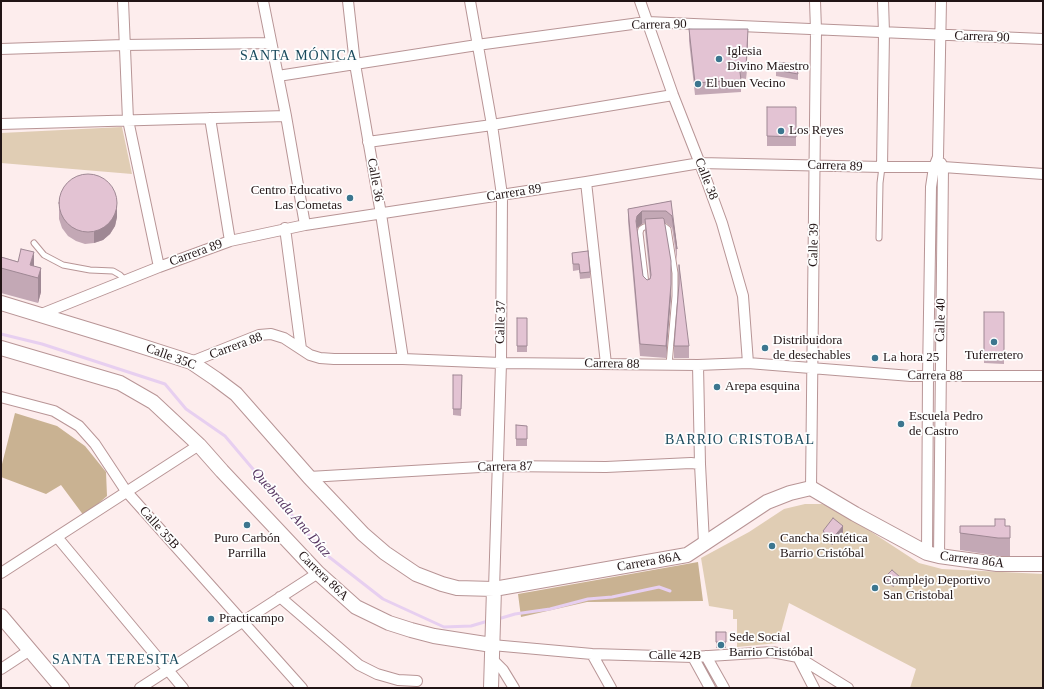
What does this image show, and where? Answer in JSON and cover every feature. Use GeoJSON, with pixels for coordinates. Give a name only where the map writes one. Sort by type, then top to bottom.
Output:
{"type":"FeatureCollection","features":[{"type":"Feature","properties":{"kind":"street"},"geometry":{"type":"LineString","coordinates":[[123,1],[128,120],[159,267]]}},
{"type":"Feature","properties":{"kind":"street"},"geometry":{"type":"LineString","coordinates":[[263,1],[286,116],[305,225]]}},
{"type":"Feature","properties":{"kind":"street","name":"Calle 36"},"geometry":{"type":"LineString","coordinates":[[348,1],[355,64],[381,214],[403,359]]}},
{"type":"Feature","properties":{"kind":"street","name":"Calle 37"},"geometry":{"type":"LineString","coordinates":[[470,1],[492,125],[502,195],[501,363],[493,606],[492,688]]}},
{"type":"Feature","properties":{"kind":"street","name":"Calle 38"},"geometry":{"type":"LineString","coordinates":[[640,1],[673,95],[700,162],[722,223],[743,296],[748,363]]}},
{"type":"Feature","properties":{"kind":"street","name":"Calle 39"},"geometry":{"type":"LineString","coordinates":[[811,488],[816,30],[814,1]]}},
{"type":"Feature","properties":{"kind":"street"},"geometry":{"type":"LineString","coordinates":[[882,167],[883,1]]}},
{"type":"Feature","properties":{"kind":"street","name":"Calle 40"},"geometry":{"type":"LineString","coordinates":[[933,555],[940,376],[938,157],[941,1]]}},
{"type":"Feature","properties":{"kind":"street","name":"Carrera 90"},"geometry":{"type":"LineString","coordinates":[[278,76],[477,45],[647,22],[940,36],[1043,39]]}},
{"type":"Feature","properties":{"kind":"street"},"geometry":{"type":"LineString","coordinates":[[1,49],[271,42]]}},
{"type":"Feature","properties":{"kind":"street"},"geometry":{"type":"LineString","coordinates":[[368,142],[492,125],[673,95]]}},
{"type":"Feature","properties":{"kind":"street"},"geometry":{"type":"LineString","coordinates":[[1,124],[286,116]]}},
{"type":"Feature","properties":{"kind":"street"},"geometry":{"type":"LineString","coordinates":[[210,118],[230,241]]}},
{"type":"Feature","properties":{"kind":"street","name":"Carrera 89"},"geometry":{"type":"LineString","coordinates":[[39,315],[125,280],[230,241],[285,228],[586,182],[700,162],[938,167],[1043,174]]}},
{"type":"Feature","properties":{"kind":"street","name":"Calle 40"},"geometry":{"type":"LineString","coordinates":[[933,555],[928,376],[932,187],[938,167]]}},
{"type":"Feature","properties":{"kind":"street"},"geometry":{"type":"LineString","coordinates":[[586,182],[606,364]]}},
{"type":"Feature","properties":{"kind":"street"},"geometry":{"type":"LineString","coordinates":[[285,228],[301,348]]}},
{"type":"Feature","properties":{"kind":"street"},"geometry":{"type":"LineString","coordinates":[[1,304],[39,315]]}},
{"type":"Feature","properties":{"kind":"street","name":"Calle 35C"},"geometry":{"type":"LineString","coordinates":[[39,315],[191,362],[236,394],[309,477]]}},
{"type":"Feature","properties":{"kind":"street","name":"Carrera 88"},"geometry":{"type":"LineString","coordinates":[[191,362],[259,335],[272,334],[284,338],[310,355],[320,358],[403,359],[501,363],[669,365],[748,363],[911,376],[1043,376]]}},
{"type":"Feature","properties":{"kind":"street"},"geometry":{"type":"LineString","coordinates":[[1,348],[120,383],[140,393],[153,402],[199,445],[1,573]]}},
{"type":"Feature","properties":{"kind":"street"},"geometry":{"type":"LineString","coordinates":[[698,365],[700,464],[704,543]]}},
{"type":"Feature","properties":{"kind":"street","name":"Calle 35B"},"geometry":{"type":"LineString","coordinates":[[1,397],[54,411],[79,426],[95,444],[126,491],[302,688]]}},
{"type":"Feature","properties":{"kind":"street","name":"Carrera 86A"},"geometry":{"type":"LineString","coordinates":[[199,445],[318,573],[356,607],[389,624],[434,636],[492,647]]}},
{"type":"Feature","properties":{"kind":"street","name":"Carrera 87"},"geometry":{"type":"LineString","coordinates":[[309,477],[497,466],[606,467],[691,463],[700,464]]}},
{"type":"Feature","properties":{"kind":"street","name":"Carrera 86A"},"geometry":{"type":"LineString","coordinates":[[309,477],[363,534],[385,553],[416,574],[457,588],[494,589],[687,555],[767,502],[790,493],[811,488],[933,555],[996,564],[1043,564]]}},
{"type":"Feature","properties":{"kind":"street"},"geometry":{"type":"LineString","coordinates":[[58,537],[183,688]]}},
{"type":"Feature","properties":{"kind":"street"},"geometry":{"type":"LineString","coordinates":[[140,688],[318,573]]}},
{"type":"Feature","properties":{"kind":"street"},"geometry":{"type":"LineString","coordinates":[[280,597],[359,665],[377,674],[398,680],[417,681]]}},
{"type":"Feature","properties":{"kind":"street"},"geometry":{"type":"LineString","coordinates":[[1,616],[62,688]]}},
{"type":"Feature","properties":{"kind":"street"},"geometry":{"type":"LineString","coordinates":[[492,647],[514,688]]}},
{"type":"Feature","properties":{"kind":"street","name":"Calle 42B"},"geometry":{"type":"LineString","coordinates":[[492,647],[592,654],[693,657],[772,652],[798,657],[848,688]]}},
{"type":"Feature","properties":{"kind":"street"},"geometry":{"type":"LineString","coordinates":[[1,668],[30,650]]}},
{"type":"Feature","properties":{"kind":"street"},"geometry":{"type":"LineString","coordinates":[[592,654],[611,688]]}},
{"type":"Feature","properties":{"kind":"street"},"geometry":{"type":"LineString","coordinates":[[706,656],[724,688]]}},
{"type":"Feature","properties":{"kind":"street"},"geometry":{"type":"LineString","coordinates":[[693,657],[710,688]]}},
{"type":"Feature","properties":{"kind":"street"},"geometry":{"type":"LineString","coordinates":[[798,657],[814,688]]}},
{"type":"Feature","properties":{"kind":"lane"},"geometry":{"type":"LineString","coordinates":[[879,238],[880,183],[882,167]]}},
{"type":"Feature","properties":{"kind":"lane"},"geometry":{"type":"LineString","coordinates":[[646,288],[640,233],[641,229],[644,227],[664,226],[668,229],[674,274],[675,296],[669,365]]}},
{"type":"Feature","properties":{"kind":"lane"},"geometry":{"type":"LineString","coordinates":[[34,243],[44,255],[63,265],[90,270],[113,271],[120,274],[125,280]]}},
{"type":"Feature","properties":{"kind":"shaded area"},"geometry":{"type":"Polygon","coordinates":[[[122,127],[132,174],[1,163],[1,133],[122,127]]]}},
{"type":"Feature","properties":{"kind":"shaded area"},"geometry":{"type":"Polygon","coordinates":[[[15,413],[57,426],[85,446],[106,472],[107,496],[84,516],[61,485],[46,494],[1,477],[1,468],[15,413]]]}},
{"type":"Feature","properties":{"kind":"shaded area","name":"Complejo Deportivo San Cristobal"},"geometry":{"type":"Polygon","coordinates":[[[805,504],[822,504],[840,510],[919,563],[942,569],[1043,574],[1043,688],[910,688],[916,669],[789,603],[778,643],[737,647],[737,619],[733,619],[733,610],[709,606],[701,558],[749,532],[784,509],[805,504]]]}},
{"type":"Feature","properties":{"kind":"shaded area"},"geometry":{"type":"Polygon","coordinates":[[[698,562],[703,601],[587,602],[521,617],[518,594],[698,562]]]}},
{"type":"Feature","properties":{"kind":"building","name":"Iglesia Divino Maestro"},"geometry":{"type":"Polygon","coordinates":[[[689,29],[748,29],[746,67],[739,65],[741,80],[695,83],[689,29]]]}},
{"type":"Feature","properties":{"kind":"building"},"geometry":{"type":"Polygon","coordinates":[[[776,62],[796,64],[798,74],[776,70],[776,62]]]}},
{"type":"Feature","properties":{"kind":"building","name":"Los Reyes"},"geometry":{"type":"Polygon","coordinates":[[[767,107],[796,107],[796,137],[767,136],[767,107]]]}},
{"type":"Feature","properties":{"kind":"building"},"geometry":{"type":"Polygon","coordinates":[[[82,174],[94,174],[109,182],[117,197],[117,209],[109,224],[94,232],[82,232],[67,224],[59,209],[59,197],[67,182],[82,174]]]}},
{"type":"Feature","properties":{"kind":"building"},"geometry":{"type":"Polygon","coordinates":[[[671,201],[677,249],[672,216],[666,211],[642,211],[637,216],[636,221],[643,276],[647,280],[650,279],[651,275],[645,219],[664,219],[671,261],[671,284],[666,346],[640,344],[628,209],[671,201]]]}},
{"type":"Feature","properties":{"kind":"building"},"geometry":{"type":"Polygon","coordinates":[[[21,249],[34,252],[30,265],[41,268],[38,278],[1,268],[1,257],[18,262],[21,249]]]}},
{"type":"Feature","properties":{"kind":"building"},"geometry":{"type":"Polygon","coordinates":[[[588,251],[590,272],[580,273],[579,264],[573,264],[572,253],[588,251]]]}},
{"type":"Feature","properties":{"kind":"building"},"geometry":{"type":"Polygon","coordinates":[[[679,265],[689,346],[674,346],[679,265]]]}},
{"type":"Feature","properties":{"kind":"building","name":"Tuferretero"},"geometry":{"type":"Polygon","coordinates":[[[984,312],[1004,312],[1004,355],[984,354],[984,312]]]}},
{"type":"Feature","properties":{"kind":"building"},"geometry":{"type":"Polygon","coordinates":[[[517,318],[527,318],[527,346],[517,346],[517,318]]]}},
{"type":"Feature","properties":{"kind":"building"},"geometry":{"type":"Polygon","coordinates":[[[453,375],[462,375],[461,409],[453,409],[453,375]]]}},
{"type":"Feature","properties":{"kind":"building"},"geometry":{"type":"Polygon","coordinates":[[[516,425],[527,426],[527,439],[516,439],[516,425]]]}},
{"type":"Feature","properties":{"kind":"building"},"geometry":{"type":"Polygon","coordinates":[[[833,518],[843,526],[832,539],[823,531],[833,518]]]}},
{"type":"Feature","properties":{"kind":"building"},"geometry":{"type":"Polygon","coordinates":[[[995,519],[1005,519],[1005,526],[1010,526],[1010,538],[960,533],[960,526],[995,526],[995,519]]]}},
{"type":"Feature","properties":{"kind":"building"},"geometry":{"type":"Polygon","coordinates":[[[892,570],[900,577],[893,584],[885,577],[892,570]]]}},
{"type":"Feature","properties":{"kind":"building"},"geometry":{"type":"Polygon","coordinates":[[[716,632],[726,632],[726,642],[716,642],[716,632]]]}},
{"type":"Feature","properties":{"kind":"waterway","name":"Quebrada Ana Díaz"},"geometry":{"type":"LineString","coordinates":[[1,334],[42,344],[165,384],[186,409],[225,436],[324,553],[383,599],[444,627],[471,626],[488,621]]}},
{"type":"Feature","properties":{"kind":"waterway","name":"Quebrada Ana Díaz"},"geometry":{"type":"LineString","coordinates":[[498,619],[515,614],[550,609],[588,599],[612,597],[659,587],[670,591]]}},
{"type":"Feature","properties":{"kind":"place","name":"Iglesia Divino Maestro"},"geometry":{"type":"Point","coordinates":[719,59]}},
{"type":"Feature","properties":{"kind":"place","name":"El buen Vecino"},"geometry":{"type":"Point","coordinates":[698,84]}},
{"type":"Feature","properties":{"kind":"place","name":"Los Reyes"},"geometry":{"type":"Point","coordinates":[781,131]}},
{"type":"Feature","properties":{"kind":"place","name":"Centro Educativo Las Cometas"},"geometry":{"type":"Point","coordinates":[350,198]}},
{"type":"Feature","properties":{"kind":"place","name":"Tuferretero"},"geometry":{"type":"Point","coordinates":[994,342]}},
{"type":"Feature","properties":{"kind":"place","name":"Distribuidora de desechables"},"geometry":{"type":"Point","coordinates":[765,348]}},
{"type":"Feature","properties":{"kind":"place","name":"La hora 25"},"geometry":{"type":"Point","coordinates":[875,358]}},
{"type":"Feature","properties":{"kind":"place","name":"Arepa esquina"},"geometry":{"type":"Point","coordinates":[717,387]}},
{"type":"Feature","properties":{"kind":"place","name":"Escuela Pedro de Castro"},"geometry":{"type":"Point","coordinates":[901,424]}},
{"type":"Feature","properties":{"kind":"place","name":"Puro Carbón Parrilla"},"geometry":{"type":"Point","coordinates":[247,525]}},
{"type":"Feature","properties":{"kind":"place","name":"Cancha Sintética Barrio Cristóbal"},"geometry":{"type":"Point","coordinates":[772,546]}},
{"type":"Feature","properties":{"kind":"place","name":"Complejo Deportivo San Cristobal"},"geometry":{"type":"Point","coordinates":[875,588]}},
{"type":"Feature","properties":{"kind":"place","name":"Practicampo"},"geometry":{"type":"Point","coordinates":[211,619]}},
{"type":"Feature","properties":{"kind":"place","name":"Sede Social Barrio Cristóbal"},"geometry":{"type":"Point","coordinates":[721,645]}},
{"type":"Feature","properties":{"kind":"district","name":"SANTA MÓNICA"},"geometry":{"type":"Point","coordinates":[299,56]}},
{"type":"Feature","properties":{"kind":"district","name":"BARRIO CRISTOBAL"},"geometry":{"type":"Point","coordinates":[740,440]}},
{"type":"Feature","properties":{"kind":"district","name":"SANTA TERESITA"},"geometry":{"type":"Point","coordinates":[116,660]}}]}
